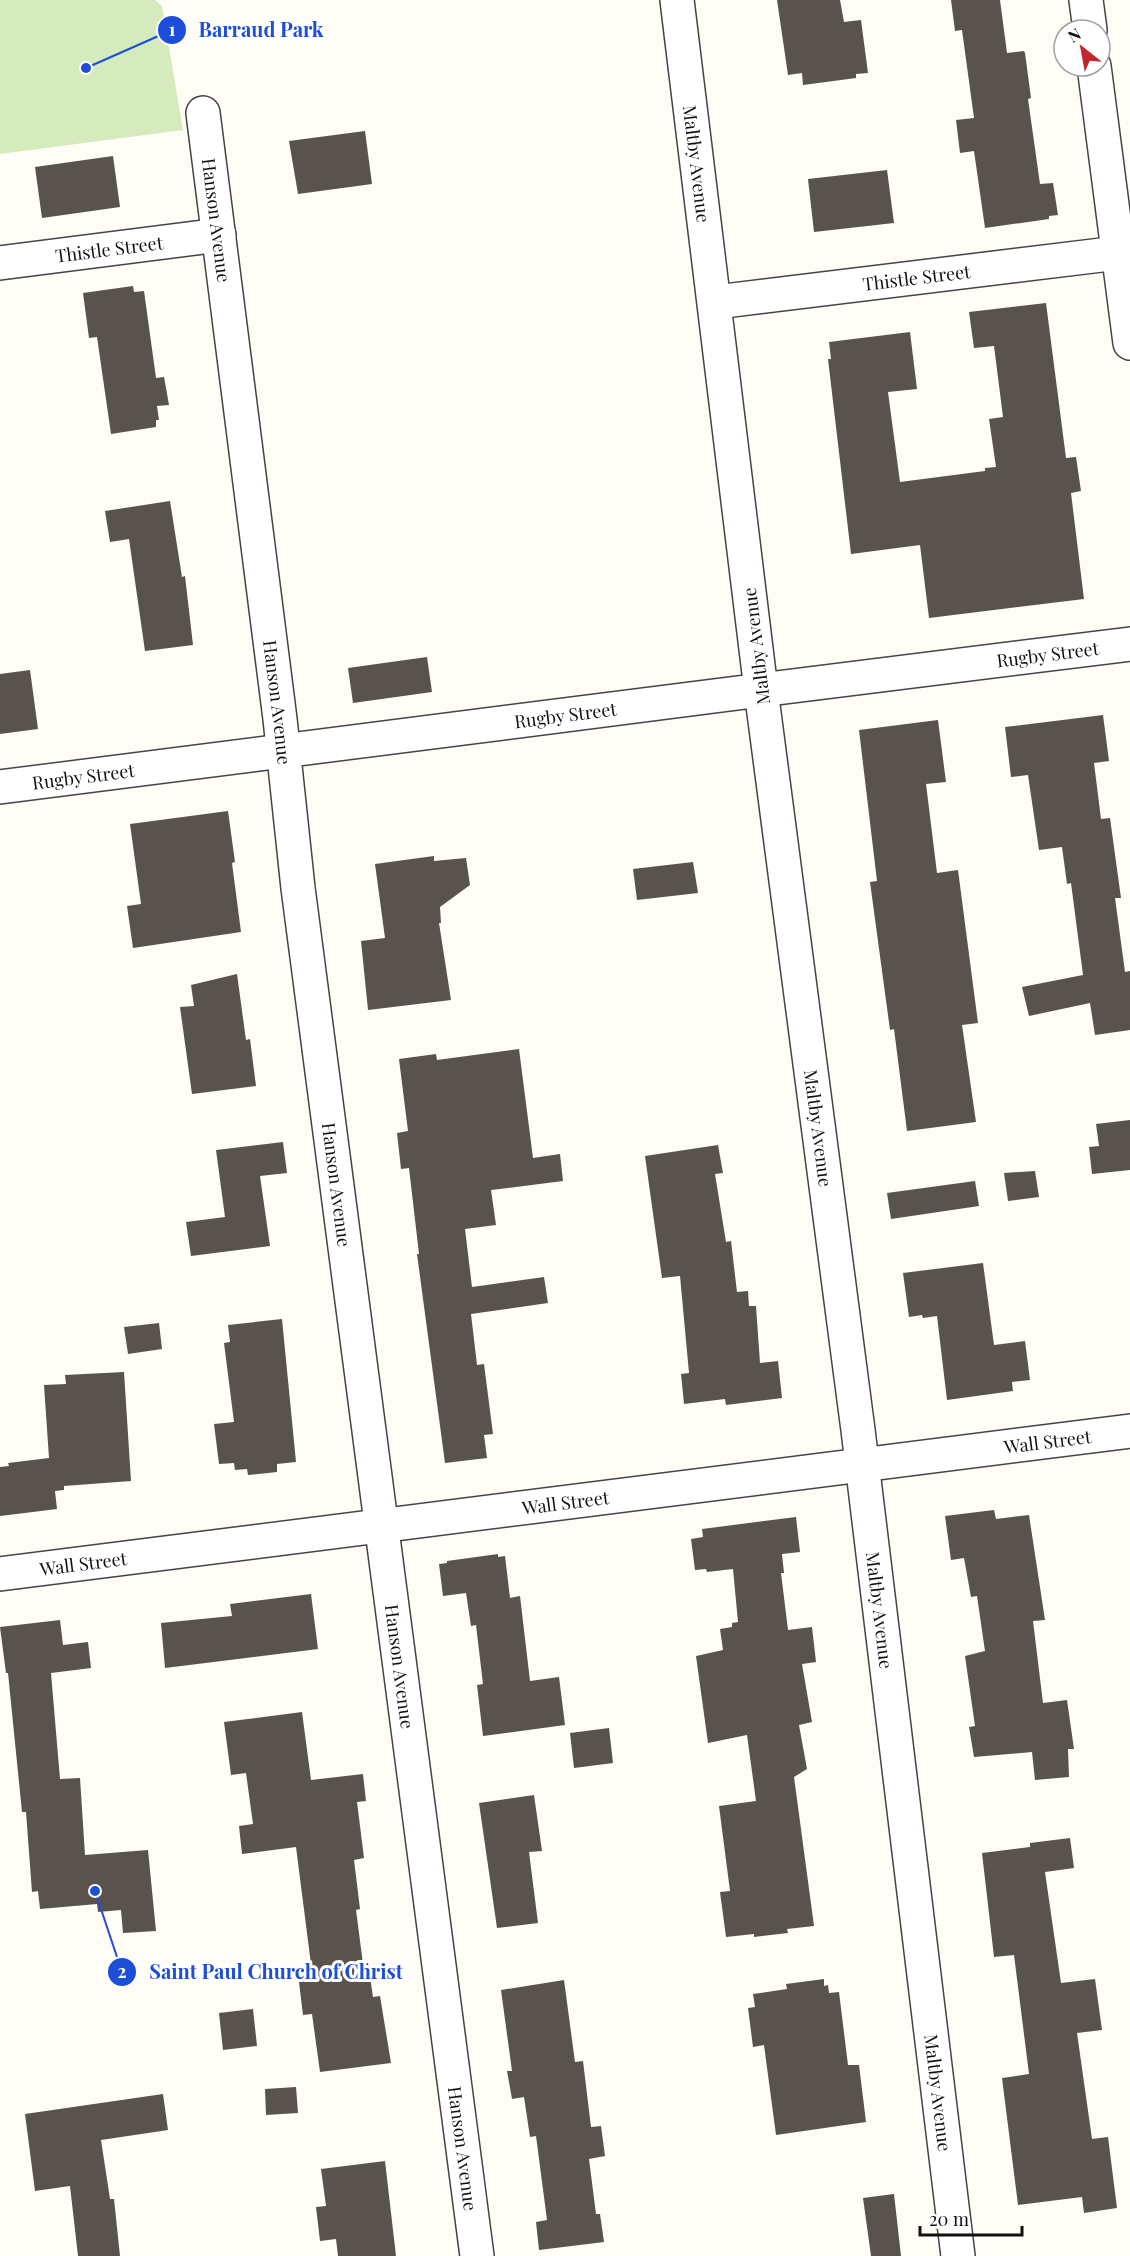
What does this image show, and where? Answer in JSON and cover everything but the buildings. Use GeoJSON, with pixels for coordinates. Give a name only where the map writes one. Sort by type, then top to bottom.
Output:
{"type":"FeatureCollection","features":[{"type":"Feature","properties":{"kind":"street","name":"Maltby Avenue"},"geometry":{"type":"LineString","coordinates":[[677,0],[716,302],[761,690],[863,1466],[958,2256]]}},
{"type":"Feature","properties":{"kind":"street"},"geometry":{"type":"LineString","coordinates":[[1086,0],[1088,18]]}},
{"type":"Feature","properties":{"kind":"street"},"geometry":{"type":"LineString","coordinates":[[1096,78],[1130,343]]}},
{"type":"Feature","properties":{"kind":"street","name":"Hanson Avenue"},"geometry":{"type":"LineString","coordinates":[[203,113],[284,752],[300,900],[477,2256]]}},
{"type":"Feature","properties":{"kind":"street","name":"Thistle Street"},"geometry":{"type":"LineString","coordinates":[[0,263],[219,235]]}},
{"type":"Feature","properties":{"kind":"street","name":"Thistle Street"},"geometry":{"type":"LineString","coordinates":[[716,302],[1118,253]]}},
{"type":"Feature","properties":{"kind":"street","name":"Rugby Street"},"geometry":{"type":"LineString","coordinates":[[0,787],[1130,644]]}},
{"type":"Feature","properties":{"kind":"street","name":"Wall Street"},"geometry":{"type":"LineString","coordinates":[[0,1574],[1130,1431]]}},
{"type":"Feature","properties":{"kind":"green space"},"geometry":{"type":"Polygon","coordinates":[[[0,0],[155,0],[162,6],[183,130],[0,154],[0,0]]]}},
{"type":"Feature","properties":{"kind":"place","name":"Barraud Park"},"geometry":{"type":"Point","coordinates":[86,68]}},
{"type":"Feature","properties":{"kind":"place","name":"Saint Paul Church of Christ"},"geometry":{"type":"Point","coordinates":[95,1891]}}]}
